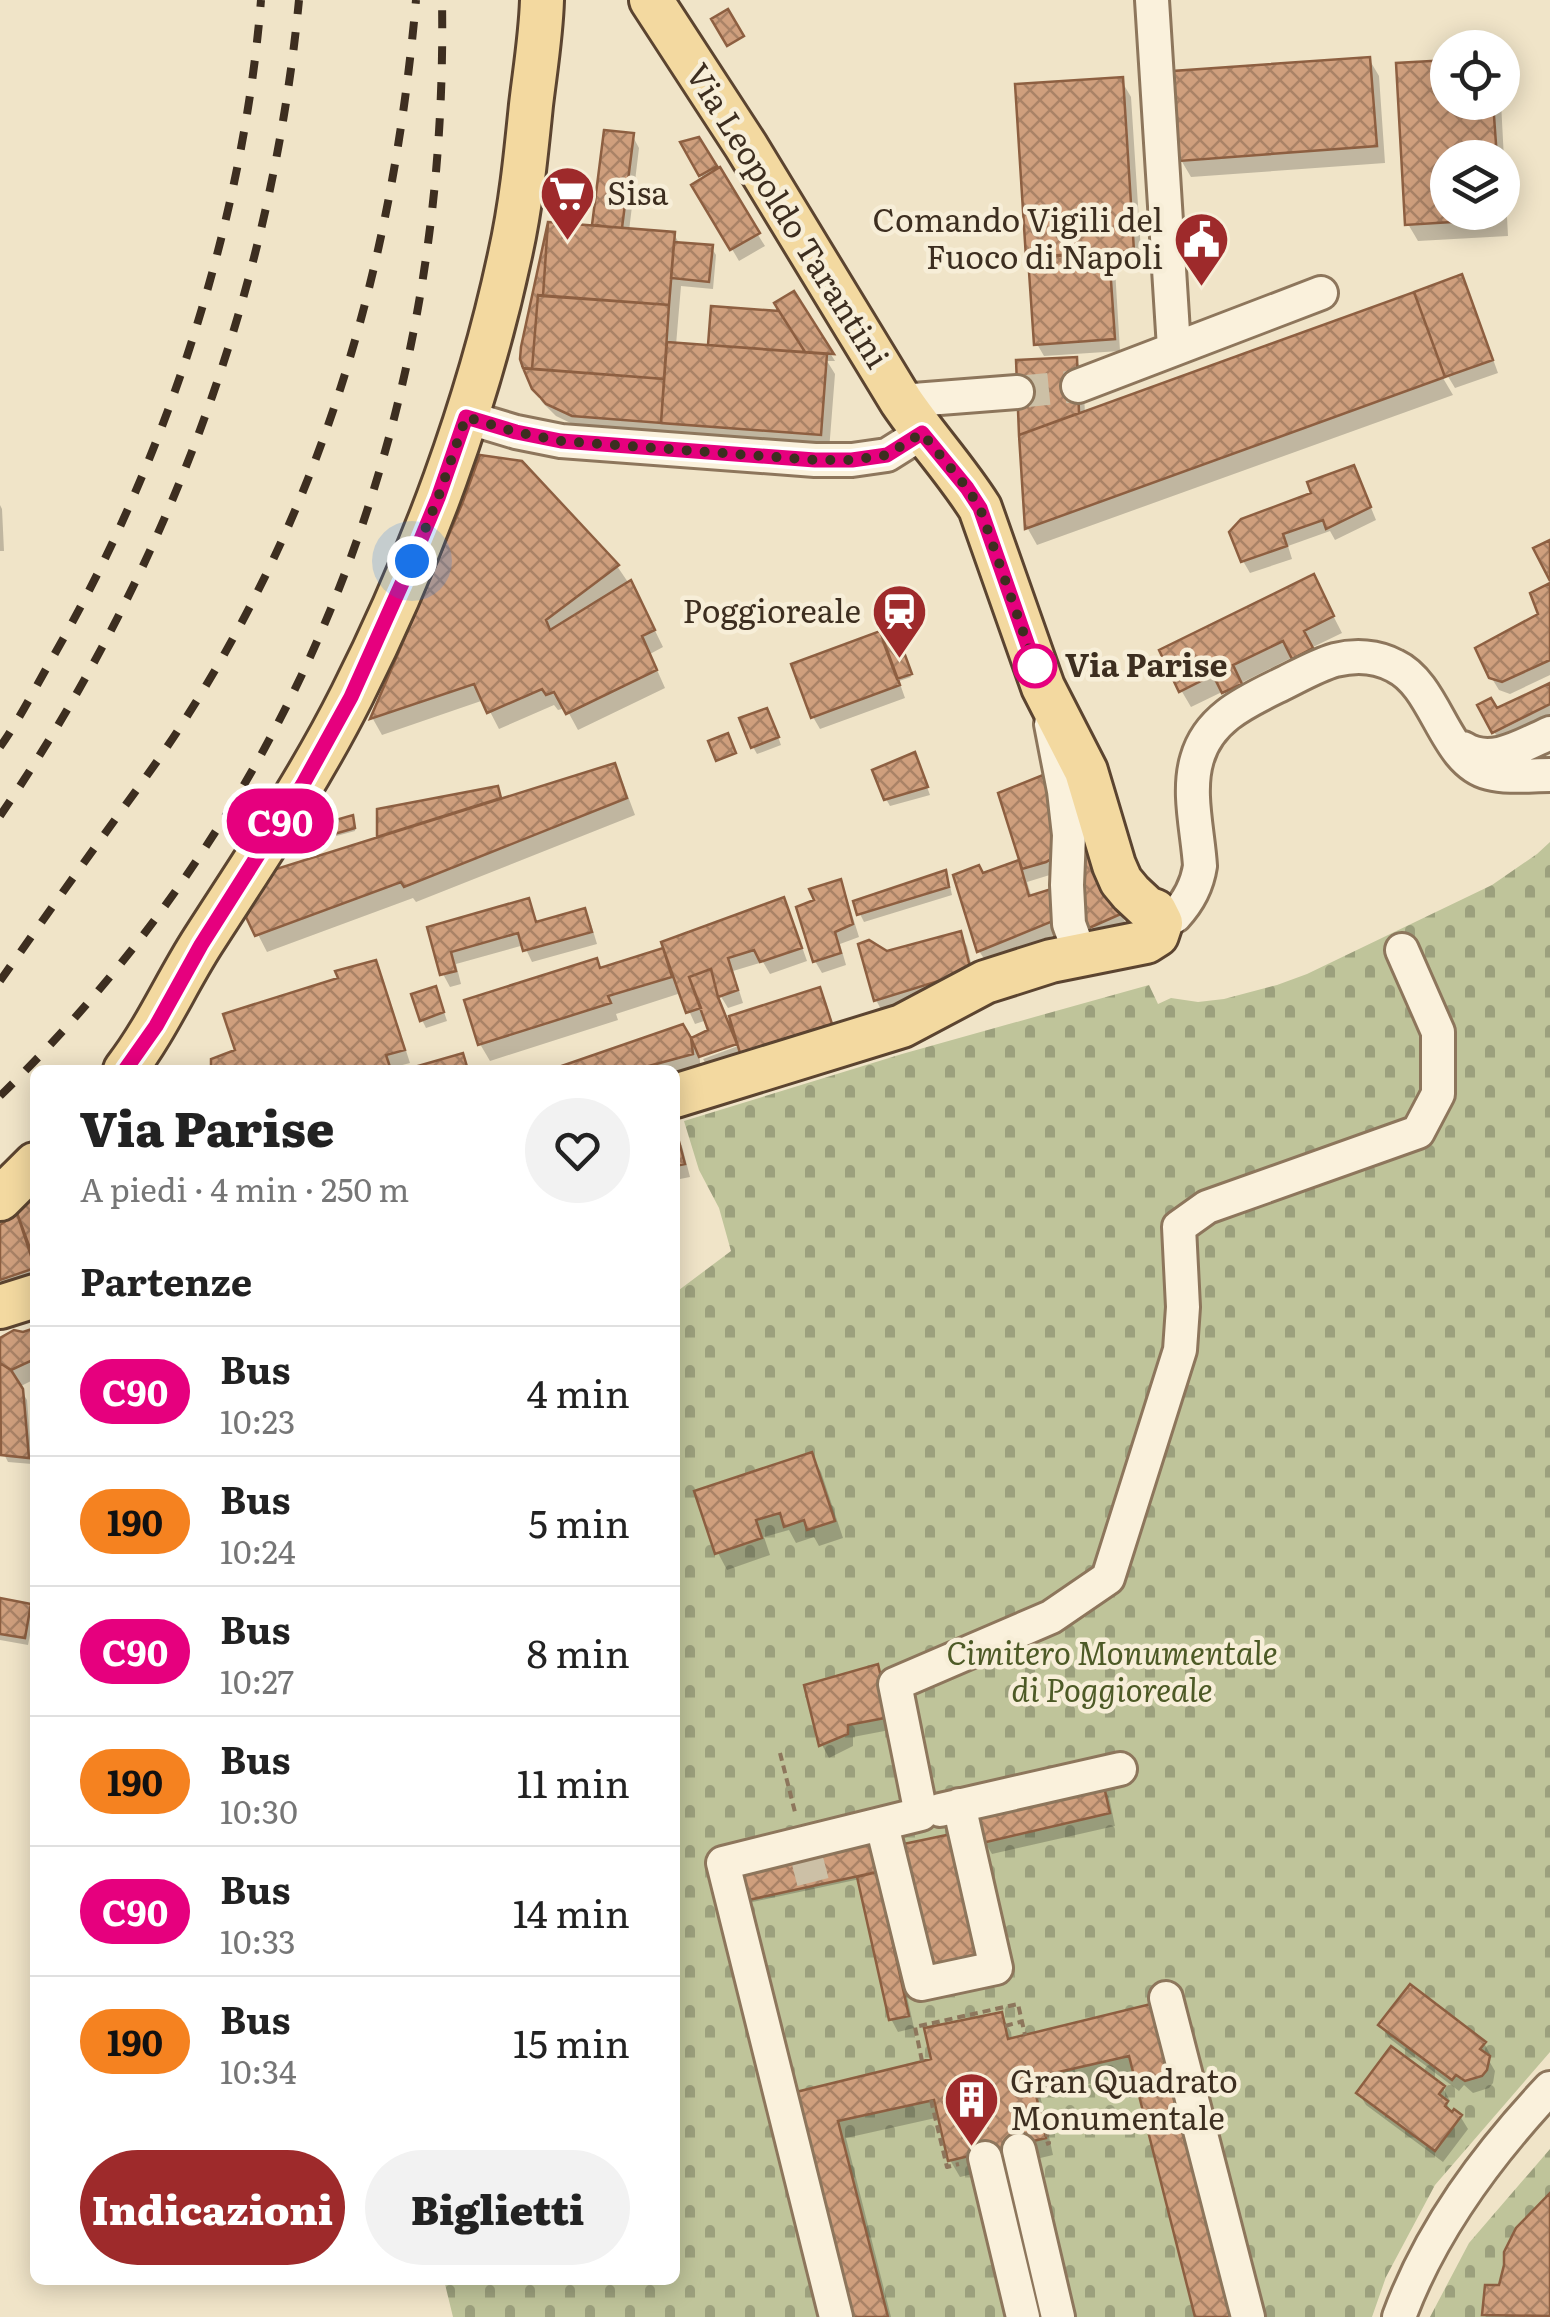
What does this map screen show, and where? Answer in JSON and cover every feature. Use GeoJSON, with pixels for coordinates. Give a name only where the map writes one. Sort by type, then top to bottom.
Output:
{"type":"FeatureCollection","features":[{"type":"Feature","properties":{"kind":"main road"},"geometry":{"type":"LineString","coordinates":[[129,1065],[303,784],[351,697],[438,498],[496,320],[512,250],[542,0]]}},
{"type":"Feature","properties":{"kind":"main road","name":"Via Leopoldo Tarantini"},"geometry":{"type":"LineString","coordinates":[[650,0],[746,146],[912,417],[980,508],[1042,688],[1086,771],[1114,865],[1121,880],[1161,912]]}},
{"type":"Feature","properties":{"kind":"main road"},"geometry":{"type":"LineString","coordinates":[[680,1094],[902,1026],[985,982],[1062,958],[1146,942],[1157,935],[1162,924],[1155,911],[1161,912]]}},
{"type":"Feature","properties":{"kind":"main road"},"geometry":{"type":"LineString","coordinates":[[0,1199],[30,1169]]}},
{"type":"Feature","properties":{"kind":"main road"},"geometry":{"type":"LineString","coordinates":[[0,1307],[30,1298]]}},
{"type":"Feature","properties":{"kind":"street"},"geometry":{"type":"LineString","coordinates":[[1152,0],[1174,348]]}},
{"type":"Feature","properties":{"kind":"street"},"geometry":{"type":"LineString","coordinates":[[1078,386],[1321,293]]}},
{"type":"Feature","properties":{"kind":"street"},"geometry":{"type":"LineString","coordinates":[[466,417],[561,441],[852,460],[887,455],[912,417],[1018,392]]}},
{"type":"Feature","properties":{"kind":"street"},"geometry":{"type":"LineString","coordinates":[[1161,912],[1194,891],[1198,879],[1193,781],[1196,762],[1210,731],[1244,704],[1336,660],[1371,657],[1401,668],[1412,678],[1462,754],[1482,771],[1502,775],[1550,774]]}},
{"type":"Feature","properties":{"kind":"street"},"geometry":{"type":"LineString","coordinates":[[1042,688],[1064,791],[1069,924],[1077,946]]}},
{"type":"Feature","properties":{"kind":"street"},"geometry":{"type":"LineString","coordinates":[[1446,730],[1467,751],[1487,756],[1550,733]]}},
{"type":"Feature","properties":{"kind":"street"},"geometry":{"type":"LineString","coordinates":[[922,1814],[895,1684],[1051,1617],[1108,1578],[1180,1350],[1183,1307],[1179,1226],[1207,1207],[1418,1132],[1438,1094],[1438,1032],[1402,950]]}},
{"type":"Feature","properties":{"kind":"street"},"geometry":{"type":"LineString","coordinates":[[836,2317],[723,1862],[804,1848],[882,1824],[1120,1768]]}},
{"type":"Feature","properties":{"kind":"street"},"geometry":{"type":"LineString","coordinates":[[882,1824],[921,1984],[996,1968],[960,1805]]}},
{"type":"Feature","properties":{"kind":"street"},"geometry":{"type":"LineString","coordinates":[[1166,1998],[1248,2317]]}},
{"type":"Feature","properties":{"kind":"street"},"geometry":{"type":"LineString","coordinates":[[1400,2317],[1424,2258],[1451,2213],[1496,2151],[1550,2088]]}},
{"type":"Feature","properties":{"kind":"street"},"geometry":{"type":"LineString","coordinates":[[1018,2150],[1058,2317]]}},
{"type":"Feature","properties":{"kind":"street"},"geometry":{"type":"LineString","coordinates":[[986,2158],[1023,2317]]}},
{"type":"Feature","properties":{"kind":"path"},"geometry":{"type":"LineString","coordinates":[[780,1752],[804,1848]]}},
{"type":"Feature","properties":{"kind":"path"},"geometry":{"type":"LineString","coordinates":[[922,2061],[915,2027],[1018,2004],[1025,2035]]}},
{"type":"Feature","properties":{"kind":"path"},"geometry":{"type":"LineString","coordinates":[[1005,2026],[1022,2022]]}},
{"type":"Feature","properties":{"kind":"path"},"geometry":{"type":"LineString","coordinates":[[919,2044],[927,2043]]}},
{"type":"Feature","properties":{"kind":"green space","name":"Cimitero Monumentale di Poggioreale"},"geometry":{"type":"Polygon","coordinates":[[[1550,842],[1550,2052],[1435,2185],[1386,2277],[1372,2317],[453,2317],[445,2285],[680,2285],[680,1289],[731,1251],[719,1208],[699,1170],[684,1121],[902,1054],[1149,985],[1158,1004],[1171,998],[1198,1002],[1224,999],[1277,985],[1492,885],[1550,842]]]}},
{"type":"Feature","properties":{"kind":"green space"},"geometry":{"type":"Polygon","coordinates":[[[1550,2149],[1550,2317],[1430,2317],[1469,2243],[1550,2149]]]}},
{"type":"Feature","properties":{"kind":"building"},"geometry":{"type":"Polygon","coordinates":[[[728,9],[744,36],[727,46],[711,19],[728,9]]]}},
{"type":"Feature","properties":{"kind":"building"},"geometry":{"type":"Polygon","coordinates":[[[1370,57],[1377,146],[1179,161],[1173,71],[1370,57]]]}},
{"type":"Feature","properties":{"kind":"building"},"geometry":{"type":"Polygon","coordinates":[[[1430,61],[1430,120],[1494,120],[1496,140],[1430,140],[1430,223],[1405,225],[1396,63],[1430,61]]]}},
{"type":"Feature","properties":{"kind":"building"},"geometry":{"type":"Polygon","coordinates":[[[1123,77],[1134,251],[1026,258],[1015,84],[1123,77]]]}},
{"type":"Feature","properties":{"kind":"building"},"geometry":{"type":"Polygon","coordinates":[[[604,130],[634,133],[622,228],[592,225],[604,130]]]}},
{"type":"Feature","properties":{"kind":"building"},"geometry":{"type":"Polygon","coordinates":[[[699,137],[717,166],[699,176],[680,142],[699,137]]]}},
{"type":"Feature","properties":{"kind":"building"},"geometry":{"type":"Polygon","coordinates":[[[720,167],[760,233],[730,250],[691,185],[720,167]]]}},
{"type":"Feature","properties":{"kind":"building"},"geometry":{"type":"Polygon","coordinates":[[[548,222],[543,296],[538,295],[532,369],[523,368],[521,347],[548,222]]]}},
{"type":"Feature","properties":{"kind":"building"},"geometry":{"type":"Polygon","coordinates":[[[548,222],[675,232],[669,305],[543,296],[548,222]]]}},
{"type":"Feature","properties":{"kind":"building"},"geometry":{"type":"Polygon","coordinates":[[[674,242],[713,245],[709,282],[671,278],[674,242]]]}},
{"type":"Feature","properties":{"kind":"building"},"geometry":{"type":"Polygon","coordinates":[[[1109,252],[1115,339],[1034,345],[1028,257],[1109,252]]]}},
{"type":"Feature","properties":{"kind":"building"},"geometry":{"type":"Polygon","coordinates":[[[1462,274],[1493,360],[1445,377],[1414,292],[1462,274]]]}},
{"type":"Feature","properties":{"kind":"building"},"geometry":{"type":"Polygon","coordinates":[[[794,291],[834,354],[805,352],[774,303],[794,291]]]}},
{"type":"Feature","properties":{"kind":"building"},"geometry":{"type":"Polygon","coordinates":[[[1414,292],[1445,377],[1025,529],[1019,435],[1414,292]]]}},
{"type":"Feature","properties":{"kind":"building"},"geometry":{"type":"Polygon","coordinates":[[[538,295],[669,305],[664,379],[532,369],[538,295]]]}},
{"type":"Feature","properties":{"kind":"building"},"geometry":{"type":"Polygon","coordinates":[[[711,306],[779,311],[805,352],[708,345],[711,306]]]}},
{"type":"Feature","properties":{"kind":"building"},"geometry":{"type":"Polygon","coordinates":[[[667,342],[827,354],[821,435],[661,423],[667,342]]]}},
{"type":"Feature","properties":{"kind":"building"},"geometry":{"type":"Polygon","coordinates":[[[1077,357],[1079,413],[1019,435],[1016,360],[1077,357]]]}},
{"type":"Feature","properties":{"kind":"building"},"geometry":{"type":"Polygon","coordinates":[[[523,368],[664,379],[661,423],[572,416],[546,404],[532,389],[523,368]]]}},
{"type":"Feature","properties":{"kind":"building"},"geometry":{"type":"Polygon","coordinates":[[[480,455],[522,461],[619,565],[546,620],[550,630],[631,580],[655,630],[642,636],[657,670],[566,714],[554,692],[546,695],[542,689],[487,713],[474,684],[370,719],[462,504],[480,455]]]}},
{"type":"Feature","properties":{"kind":"building"},"geometry":{"type":"Polygon","coordinates":[[[1354,465],[1371,507],[1326,529],[1323,520],[1283,534],[1287,546],[1241,562],[1229,532],[1241,519],[1311,493],[1307,482],[1354,465]]]}},
{"type":"Feature","properties":{"kind":"building"},"geometry":{"type":"Polygon","coordinates":[[[1550,540],[1550,581],[1533,548],[1550,540]]]}},
{"type":"Feature","properties":{"kind":"building"},"geometry":{"type":"Polygon","coordinates":[[[1314,574],[1334,616],[1304,631],[1313,648],[1292,659],[1283,641],[1233,665],[1242,684],[1222,693],[1213,675],[1179,692],[1159,650],[1314,574]]]}},
{"type":"Feature","properties":{"kind":"building"},"geometry":{"type":"Polygon","coordinates":[[[1550,583],[1550,660],[1502,682],[1489,678],[1475,648],[1538,614],[1530,593],[1550,583]]]}},
{"type":"Feature","properties":{"kind":"building"},"geometry":{"type":"Polygon","coordinates":[[[880,631],[900,685],[811,718],[791,664],[880,631]]]}},
{"type":"Feature","properties":{"kind":"building"},"geometry":{"type":"Polygon","coordinates":[[[898,636],[912,674],[897,679],[883,641],[898,636]]]}},
{"type":"Feature","properties":{"kind":"building"},"geometry":{"type":"Polygon","coordinates":[[[1550,683],[1550,704],[1492,733],[1477,705],[1491,698],[1497,708],[1550,683]]]}},
{"type":"Feature","properties":{"kind":"building"},"geometry":{"type":"Polygon","coordinates":[[[767,708],[779,737],[751,748],[739,718],[767,708]]]}},
{"type":"Feature","properties":{"kind":"building"},"geometry":{"type":"Polygon","coordinates":[[[728,733],[736,753],[716,761],[708,741],[728,733]]]}},
{"type":"Feature","properties":{"kind":"building"},"geometry":{"type":"Polygon","coordinates":[[[915,752],[928,787],[884,800],[872,770],[915,752]]]}},
{"type":"Feature","properties":{"kind":"building"},"geometry":{"type":"Polygon","coordinates":[[[615,763],[627,798],[404,887],[401,882],[255,936],[246,917],[273,870],[615,763]]]}},
{"type":"Feature","properties":{"kind":"building"},"geometry":{"type":"Polygon","coordinates":[[[1048,773],[1061,853],[1022,869],[998,793],[1048,773]]]}},
{"type":"Feature","properties":{"kind":"building"},"geometry":{"type":"Polygon","coordinates":[[[498,786],[501,798],[377,837],[377,809],[498,786]]]}},
{"type":"Feature","properties":{"kind":"building"},"geometry":{"type":"Polygon","coordinates":[[[353,815],[355,828],[310,841],[308,828],[353,815]]]}},
{"type":"Feature","properties":{"kind":"building"},"geometry":{"type":"Polygon","coordinates":[[[1077,830],[1098,844],[1123,913],[1089,928],[1082,911],[1085,875],[1077,830]]]}},
{"type":"Feature","properties":{"kind":"building"},"geometry":{"type":"Polygon","coordinates":[[[1019,860],[1029,896],[1061,886],[1058,919],[977,952],[953,875],[979,865],[983,873],[1019,860]]]}},
{"type":"Feature","properties":{"kind":"building"},"geometry":{"type":"Polygon","coordinates":[[[946,870],[949,887],[857,915],[853,901],[946,870]]]}},
{"type":"Feature","properties":{"kind":"building"},"geometry":{"type":"Polygon","coordinates":[[[841,879],[853,924],[835,932],[841,953],[813,962],[796,907],[814,900],[809,889],[841,879]]]}},
{"type":"Feature","properties":{"kind":"building"},"geometry":{"type":"Polygon","coordinates":[[[784,897],[802,948],[760,962],[754,950],[728,958],[738,990],[718,997],[711,969],[689,977],[701,1008],[686,1013],[661,942],[784,897]]]}},
{"type":"Feature","properties":{"kind":"building"},"geometry":{"type":"Polygon","coordinates":[[[529,898],[536,922],[585,908],[592,932],[523,951],[518,933],[451,952],[456,971],[440,975],[427,927],[529,898]]]}},
{"type":"Feature","properties":{"kind":"building"},"geometry":{"type":"Polygon","coordinates":[[[961,931],[971,971],[874,1001],[858,944],[869,940],[887,951],[961,931]]]}},
{"type":"Feature","properties":{"kind":"building"},"geometry":{"type":"Polygon","coordinates":[[[663,948],[672,977],[608,996],[611,1003],[478,1045],[464,1000],[597,958],[600,968],[663,948]]]}},
{"type":"Feature","properties":{"kind":"building"},"geometry":{"type":"Polygon","coordinates":[[[376,960],[405,1050],[386,1055],[389,1065],[211,1065],[211,1059],[235,1050],[223,1014],[338,978],[335,971],[376,960]]]}},
{"type":"Feature","properties":{"kind":"building"},"geometry":{"type":"Polygon","coordinates":[[[711,969],[737,1044],[699,1057],[691,1038],[708,1030],[689,977],[711,969]]]}},
{"type":"Feature","properties":{"kind":"building"},"geometry":{"type":"Polygon","coordinates":[[[436,986],[444,1012],[420,1021],[411,994],[436,986]]]}},
{"type":"Feature","properties":{"kind":"building"},"geometry":{"type":"Polygon","coordinates":[[[820,987],[832,1024],[740,1053],[729,1016],[820,987]]]}},
{"type":"Feature","properties":{"kind":"building"},"geometry":{"type":"Polygon","coordinates":[[[683,1024],[691,1038],[693,1054],[652,1065],[564,1065],[683,1024]]]}},
{"type":"Feature","properties":{"kind":"building"},"geometry":{"type":"Polygon","coordinates":[[[463,1053],[467,1065],[421,1065],[463,1053]]]}},
{"type":"Feature","properties":{"kind":"building"},"geometry":{"type":"Polygon","coordinates":[[[30,1201],[30,1248],[17,1213],[30,1201]]]}},
{"type":"Feature","properties":{"kind":"building"},"geometry":{"type":"Polygon","coordinates":[[[17,1213],[30,1253],[30,1270],[0,1280],[0,1225],[17,1213]]]}},
{"type":"Feature","properties":{"kind":"building"},"geometry":{"type":"Polygon","coordinates":[[[14,1330],[30,1330],[30,1361],[11,1370],[0,1363],[0,1338],[14,1330]]]}},
{"type":"Feature","properties":{"kind":"building"},"geometry":{"type":"Polygon","coordinates":[[[0,1363],[11,1370],[23,1389],[29,1458],[1,1455],[0,1363]]]}},
{"type":"Feature","properties":{"kind":"building"},"geometry":{"type":"Polygon","coordinates":[[[812,1452],[835,1521],[807,1530],[804,1520],[784,1527],[780,1513],[756,1520],[762,1538],[715,1554],[694,1491],[812,1452]]]}},
{"type":"Feature","properties":{"kind":"building"},"geometry":{"type":"Polygon","coordinates":[[[0,1598],[30,1604],[25,1638],[0,1634],[0,1598]]]}},
{"type":"Feature","properties":{"kind":"building"},"geometry":{"type":"Polygon","coordinates":[[[878,1664],[890,1717],[848,1725],[848,1734],[819,1746],[804,1685],[878,1664]]]}},
{"type":"Feature","properties":{"kind":"building"},"geometry":{"type":"Polygon","coordinates":[[[1103,1782],[1110,1813],[982,1843],[975,1812],[1103,1782]]]}},
{"type":"Feature","properties":{"kind":"building"},"geometry":{"type":"Polygon","coordinates":[[[961,1832],[989,1958],[922,1973],[894,1846],[961,1832]]]}},
{"type":"Feature","properties":{"kind":"building"},"geometry":{"type":"Polygon","coordinates":[[[869,1837],[877,1872],[744,1901],[736,1866],[869,1837]]]}},
{"type":"Feature","properties":{"kind":"building"},"geometry":{"type":"Polygon","coordinates":[[[877,1872],[909,2016],[889,2020],[857,1877],[877,1872]]]}},
{"type":"Feature","properties":{"kind":"building"},"geometry":{"type":"Polygon","coordinates":[[[1410,1984],[1486,2042],[1480,2049],[1490,2056],[1482,2076],[1465,2081],[1456,2075],[1452,2080],[1378,2025],[1410,1984]]]}},
{"type":"Feature","properties":{"kind":"building","name":"Gran Quadrato Monumentale"},"geometry":{"type":"Polygon","coordinates":[[[1159,2002],[1236,2317],[1195,2317],[1129,2056],[1032,2078],[1046,2138],[948,2161],[934,2100],[838,2121],[888,2317],[844,2317],[788,2094],[931,2059],[924,2028],[1002,2012],[1008,2039],[1159,2002]]]}},
{"type":"Feature","properties":{"kind":"building"},"geometry":{"type":"Polygon","coordinates":[[[1391,2046],[1445,2086],[1439,2094],[1448,2101],[1445,2106],[1462,2115],[1435,2151],[1356,2093],[1391,2046]]]}},
{"type":"Feature","properties":{"kind":"building"},"geometry":{"type":"Polygon","coordinates":[[[1550,2193],[1550,2316],[1482,2315],[1485,2285],[1499,2285],[1504,2252],[1516,2228],[1550,2193]]]}},
{"type":"Feature","properties":{"kind":"tunnel"},"geometry":{"type":"LineString","coordinates":[[1017,392],[1078,386]]}},
{"type":"Feature","properties":{"kind":"tunnel"},"geometry":{"type":"LineString","coordinates":[[805,1851],[814,1886]]}},
{"type":"Feature","properties":{"kind":"railway"},"geometry":{"type":"LineString","coordinates":[[0,747],[91,587],[129,508],[192,342],[236,171],[261,0]]}},
{"type":"Feature","properties":{"kind":"railway"},"geometry":{"type":"LineString","coordinates":[[0,816],[113,627],[160,528],[201,427],[236,323],[264,217],[285,109],[299,0]]}},
{"type":"Feature","properties":{"kind":"railway"},"geometry":{"type":"LineString","coordinates":[[0,981],[184,721],[234,637],[314,464],[345,375],[370,284],[390,192],[416,0]]}},
{"type":"Feature","properties":{"kind":"railway"},"geometry":{"type":"LineString","coordinates":[[0,1096],[106,982],[197,860],[274,731],[336,595],[385,453],[418,306],[437,155],[442,0]]}},
{"type":"Feature","properties":{"kind":"bus line","name":"C90"},"geometry":{"type":"LineString","coordinates":[[129,1065],[303,784],[351,697],[438,498],[466,417],[561,441],[815,460],[887,455],[922,433],[980,508],[1035,666]]}},
{"type":"Feature","properties":{"kind":"place","name":"Sisa"},"geometry":{"type":"Point","coordinates":[568,243]}},
{"type":"Feature","properties":{"kind":"place","name":"Comando Vigili del Fuoco di Napoli"},"geometry":{"type":"Point","coordinates":[1202,288]}},
{"type":"Feature","properties":{"kind":"place","name":"Poggioreale"},"geometry":{"type":"Point","coordinates":[900,661]}},
{"type":"Feature","properties":{"kind":"place","name":"Via Parise"},"geometry":{"type":"Point","coordinates":[1035,666]}},
{"type":"Feature","properties":{"kind":"place","name":"Gran Quadrato Monumentale"},"geometry":{"type":"Point","coordinates":[971,2149]}},
{"type":"Feature","properties":{"kind":"route"},"geometry":{"type":"LineString","coordinates":[[412,561],[466,417],[561,441],[815,460],[887,455],[922,433],[980,508],[1035,666]]}}]}
